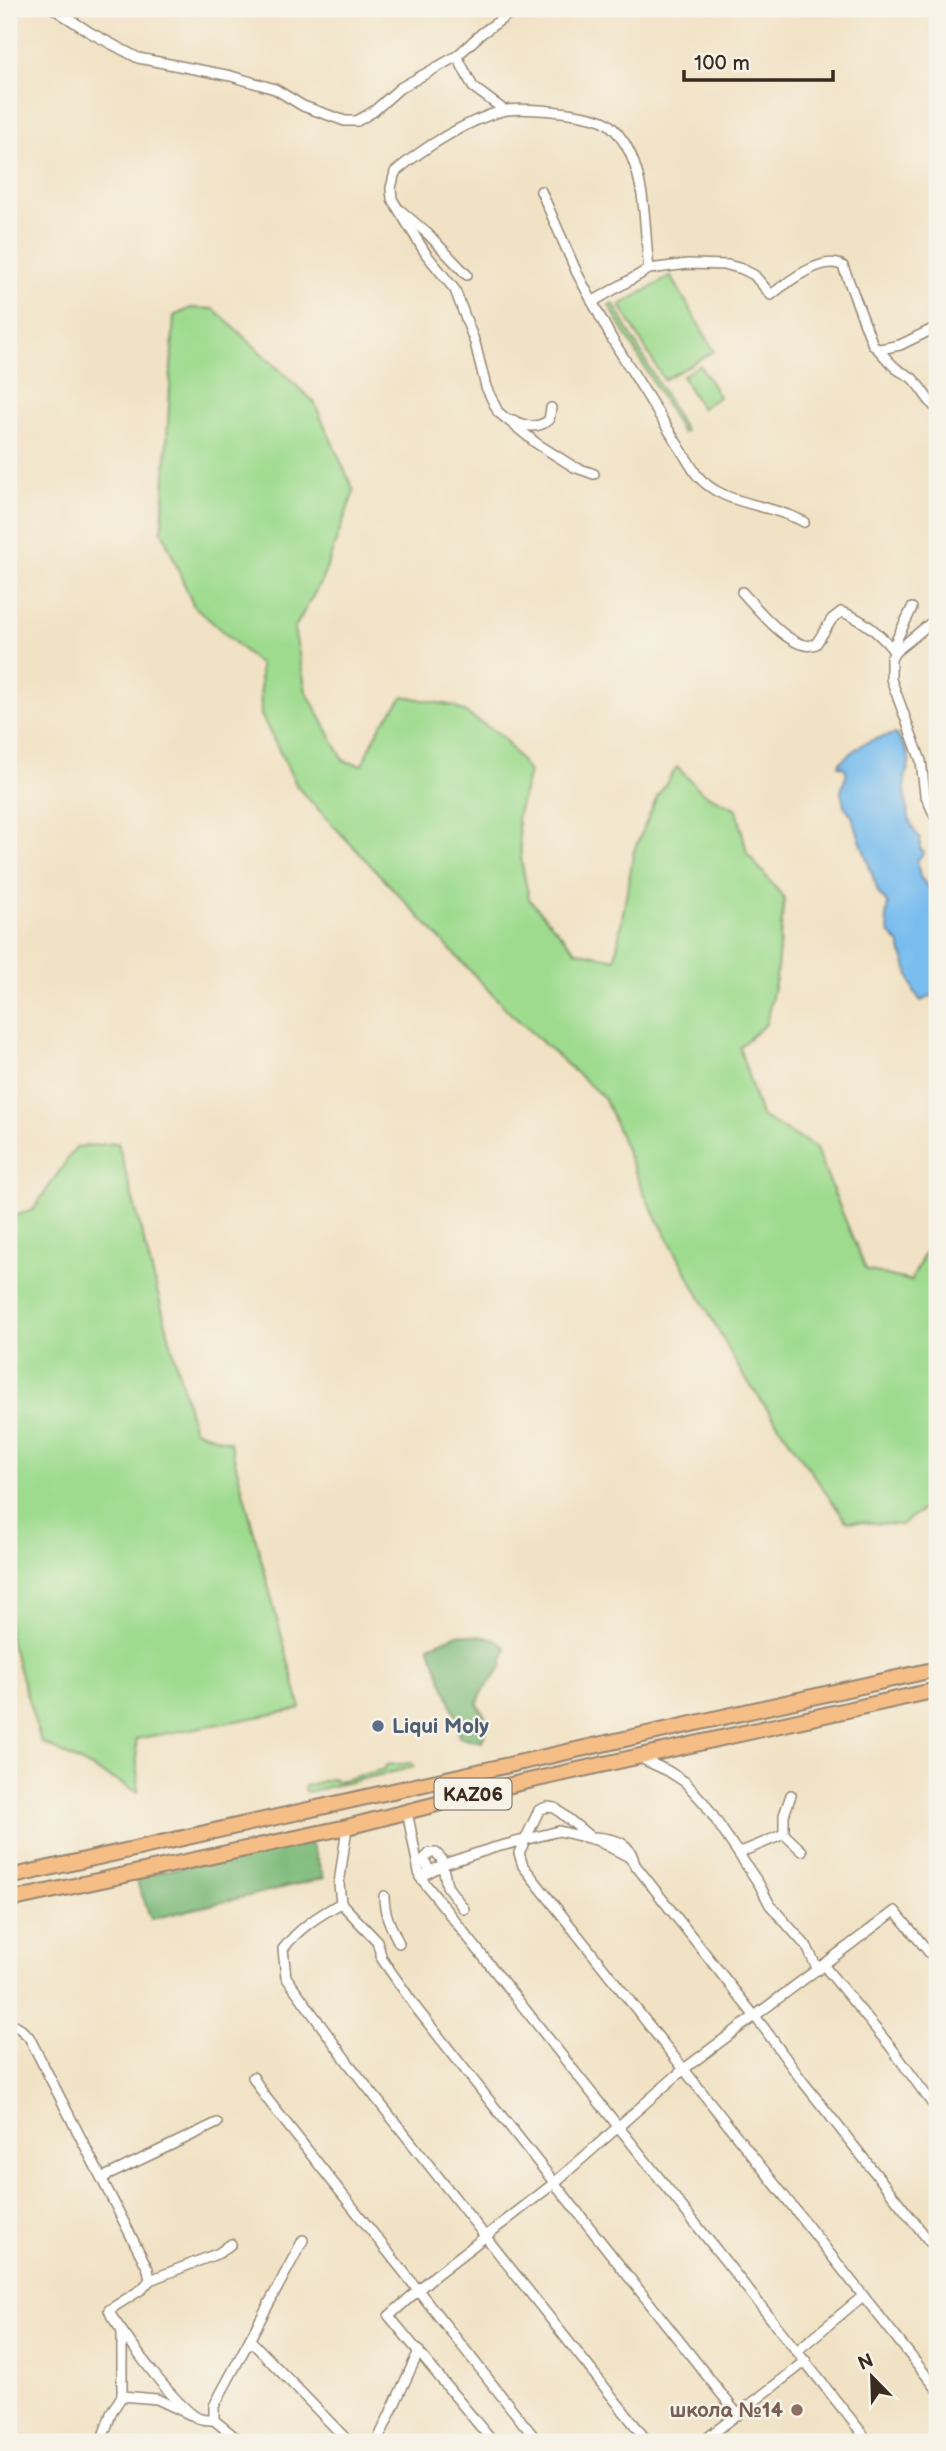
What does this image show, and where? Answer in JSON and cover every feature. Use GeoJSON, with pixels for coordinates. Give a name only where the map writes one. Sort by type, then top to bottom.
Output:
{"type":"FeatureCollection","features":[{"type":"Feature","properties":{"kind":"highway","name":"KАZ06"},"geometry":{"type":"LineString","coordinates":[[9,1877],[937,1669]]}},
{"type":"Feature","properties":{"kind":"highway","name":"KАZ06"},"geometry":{"type":"LineString","coordinates":[[9,1900],[347,1827],[637,1757],[937,1690]]}},
{"type":"Feature","properties":{"kind":"street"},"geometry":{"type":"LineString","coordinates":[[54,9],[138,58],[231,76],[275,89],[303,106],[345,121],[357,121],[374,111],[400,88],[457,56],[482,33],[516,9]]}},
{"type":"Feature","properties":{"kind":"street"},"geometry":{"type":"LineString","coordinates":[[457,56],[473,87],[504,110]]}},
{"type":"Feature","properties":{"kind":"street"},"geometry":{"type":"LineString","coordinates":[[594,474],[574,467],[544,449],[499,413],[486,387],[475,343],[455,290],[426,254],[392,198],[391,188],[395,172],[438,141],[504,110],[585,115],[605,122],[630,152],[642,191],[649,269]]}},
{"type":"Feature","properties":{"kind":"street"},"geometry":{"type":"LineString","coordinates":[[541,191],[592,302],[696,474],[713,492],[786,512],[804,522]]}},
{"type":"Feature","properties":{"kind":"street"},"geometry":{"type":"LineString","coordinates":[[396,206],[428,234],[467,275]]}},
{"type":"Feature","properties":{"kind":"street"},"geometry":{"type":"LineString","coordinates":[[592,302],[649,269],[688,264],[728,265],[754,275],[771,295],[817,265],[837,263],[843,266],[873,345],[880,349],[896,369],[909,376],[937,409]]}},
{"type":"Feature","properties":{"kind":"street"},"geometry":{"type":"LineString","coordinates":[[880,349],[900,345],[937,327]]}},
{"type":"Feature","properties":{"kind":"street"},"geometry":{"type":"LineString","coordinates":[[499,413],[531,427],[549,420],[551,408]]}},
{"type":"Feature","properties":{"kind":"street"},"geometry":{"type":"LineString","coordinates":[[742,592],[795,643],[805,647],[816,644],[832,619],[841,612],[867,625],[894,650]]}},
{"type":"Feature","properties":{"kind":"street"},"geometry":{"type":"LineString","coordinates":[[912,608],[891,659],[891,678],[921,761],[925,794],[937,821]]}},
{"type":"Feature","properties":{"kind":"street"},"geometry":{"type":"LineString","coordinates":[[894,650],[937,618]]}},
{"type":"Feature","properties":{"kind":"street"},"geometry":{"type":"LineString","coordinates":[[637,1757],[685,1782],[705,1804],[760,1884],[770,1905],[890,2046],[937,2110]]}},
{"type":"Feature","properties":{"kind":"street"},"geometry":{"type":"LineString","coordinates":[[791,1795],[785,1815],[784,1834],[802,1851]]}},
{"type":"Feature","properties":{"kind":"street"},"geometry":{"type":"LineString","coordinates":[[593,1839],[555,1808],[547,1807],[539,1810],[519,1853],[523,1866],[937,2389]]}},
{"type":"Feature","properties":{"kind":"street"},"geometry":{"type":"LineString","coordinates":[[407,1811],[420,1877],[869,2442]]}},
{"type":"Feature","properties":{"kind":"street"},"geometry":{"type":"LineString","coordinates":[[347,1827],[339,1884],[341,1903],[377,1941],[383,1959],[417,2009],[738,2415]]}},
{"type":"Feature","properties":{"kind":"street"},"geometry":{"type":"LineString","coordinates":[[420,1877],[442,1865],[559,1831],[593,1839],[629,1857],[937,2251]]}},
{"type":"Feature","properties":{"kind":"street"},"geometry":{"type":"LineString","coordinates":[[739,1853],[784,1834]]}},
{"type":"Feature","properties":{"kind":"street"},"geometry":{"type":"LineString","coordinates":[[430,1872],[424,1859],[430,1853],[436,1853],[441,1858],[447,1886],[464,1909]]}},
{"type":"Feature","properties":{"kind":"street"},"geometry":{"type":"LineString","coordinates":[[384,1896],[388,1923],[399,1943]]}},
{"type":"Feature","properties":{"kind":"street"},"geometry":{"type":"LineString","coordinates":[[341,1903],[315,1918],[288,1942],[283,1949],[286,1977],[349,2064],[648,2442]]}},
{"type":"Feature","properties":{"kind":"street"},"geometry":{"type":"LineString","coordinates":[[493,2442],[389,2316],[620,2127],[684,2069],[895,1912],[937,1962]]}},
{"type":"Feature","properties":{"kind":"street"},"geometry":{"type":"LineString","coordinates":[[383,1959],[383,1943],[388,1923]]}},
{"type":"Feature","properties":{"kind":"street"},"geometry":{"type":"LineString","coordinates":[[9,2023],[17,2026],[29,2037],[148,2269],[150,2280]]}},
{"type":"Feature","properties":{"kind":"street"},"geometry":{"type":"LineString","coordinates":[[254,2077],[264,2095],[538,2442]]}},
{"type":"Feature","properties":{"kind":"street"},"geometry":{"type":"LineString","coordinates":[[102,2178],[217,2123]]}},
{"type":"Feature","properties":{"kind":"street"},"geometry":{"type":"LineString","coordinates":[[214,2420],[215,2406],[303,2240]]}},
{"type":"Feature","properties":{"kind":"street"},"geometry":{"type":"LineString","coordinates":[[193,2416],[122,2332],[109,2310],[142,2289],[150,2280],[219,2253],[231,2244]]}},
{"type":"Feature","properties":{"kind":"street"},"geometry":{"type":"LineString","coordinates":[[798,2350],[863,2296]]}},
{"type":"Feature","properties":{"kind":"street"},"geometry":{"type":"LineString","coordinates":[[101,2442],[112,2411],[122,2396],[122,2332]]}},
{"type":"Feature","properties":{"kind":"street"},"geometry":{"type":"LineString","coordinates":[[250,2340],[349,2442]]}},
{"type":"Feature","properties":{"kind":"street"},"geometry":{"type":"LineString","coordinates":[[377,2442],[419,2351]]}},
{"type":"Feature","properties":{"kind":"street"},"geometry":{"type":"LineString","coordinates":[[702,2442],[806,2361]]}},
{"type":"Feature","properties":{"kind":"street"},"geometry":{"type":"LineString","coordinates":[[122,2396],[157,2399],[183,2413],[203,2420],[214,2420],[241,2442]]}},
{"type":"Feature","properties":{"kind":"green space"},"geometry":{"type":"Polygon","coordinates":[[[671,276],[714,351],[664,380],[620,305],[671,276]]]}},
{"type":"Feature","properties":{"kind":"green space"},"geometry":{"type":"Polygon","coordinates":[[[613,303],[685,431],[682,433],[609,305],[613,303]]]}},
{"type":"Feature","properties":{"kind":"green space"},"geometry":{"type":"Polygon","coordinates":[[[191,308],[214,309],[314,402],[354,491],[322,580],[294,629],[306,691],[344,761],[362,765],[381,725],[404,696],[454,706],[502,736],[529,772],[517,818],[529,899],[576,951],[615,959],[634,851],[657,797],[677,767],[703,793],[737,809],[747,853],[784,898],[776,978],[766,1024],[739,1047],[761,1116],[815,1147],[866,1270],[911,1281],[936,1229],[937,1231],[937,1500],[900,1525],[846,1521],[741,1372],[645,1196],[605,1099],[510,1013],[298,788],[261,715],[260,665],[193,605],[162,531],[174,316],[191,308]]]}},
{"type":"Feature","properties":{"kind":"green space"},"geometry":{"type":"Polygon","coordinates":[[[700,365],[719,397],[701,408],[682,376],[700,365]]]}},
{"type":"Feature","properties":{"kind":"green space"},"geometry":{"type":"Polygon","coordinates":[[[118,1143],[194,1430],[230,1442],[301,1709],[136,1739],[138,1792],[41,1742],[9,1636],[9,1218],[33,1210],[76,1147],[118,1143]]]}},
{"type":"Feature","properties":{"kind":"green space"},"geometry":{"type":"Polygon","coordinates":[[[458,1634],[493,1638],[506,1648],[502,1667],[481,1693],[478,1704],[488,1722],[482,1742],[459,1737],[457,1719],[429,1646],[458,1634]]]}},
{"type":"Feature","properties":{"kind":"green space"},"geometry":{"type":"Polygon","coordinates":[[[412,1763],[414,1767],[307,1792],[304,1790],[305,1786],[334,1778],[335,1782],[385,1769],[386,1765],[412,1763]]]}},
{"type":"Feature","properties":{"kind":"green space"},"geometry":{"type":"Polygon","coordinates":[[[305,1841],[312,1846],[324,1878],[151,1919],[135,1877],[305,1841]]]}},
{"type":"Feature","properties":{"kind":"water"},"geometry":{"type":"Polygon","coordinates":[[[895,734],[909,758],[905,777],[906,795],[912,826],[920,838],[920,849],[924,852],[917,861],[920,877],[937,898],[937,994],[921,1001],[914,991],[899,943],[890,934],[886,919],[888,904],[879,894],[841,792],[847,773],[844,767],[839,766],[840,762],[865,743],[895,734]]]}},
{"type":"Feature","properties":{"kind":"place","name":"Liqui Moly"},"geometry":{"type":"Point","coordinates":[378,1726]}},
{"type":"Feature","properties":{"kind":"place","name":"школа №14"},"geometry":{"type":"Point","coordinates":[797,2410]}}]}
